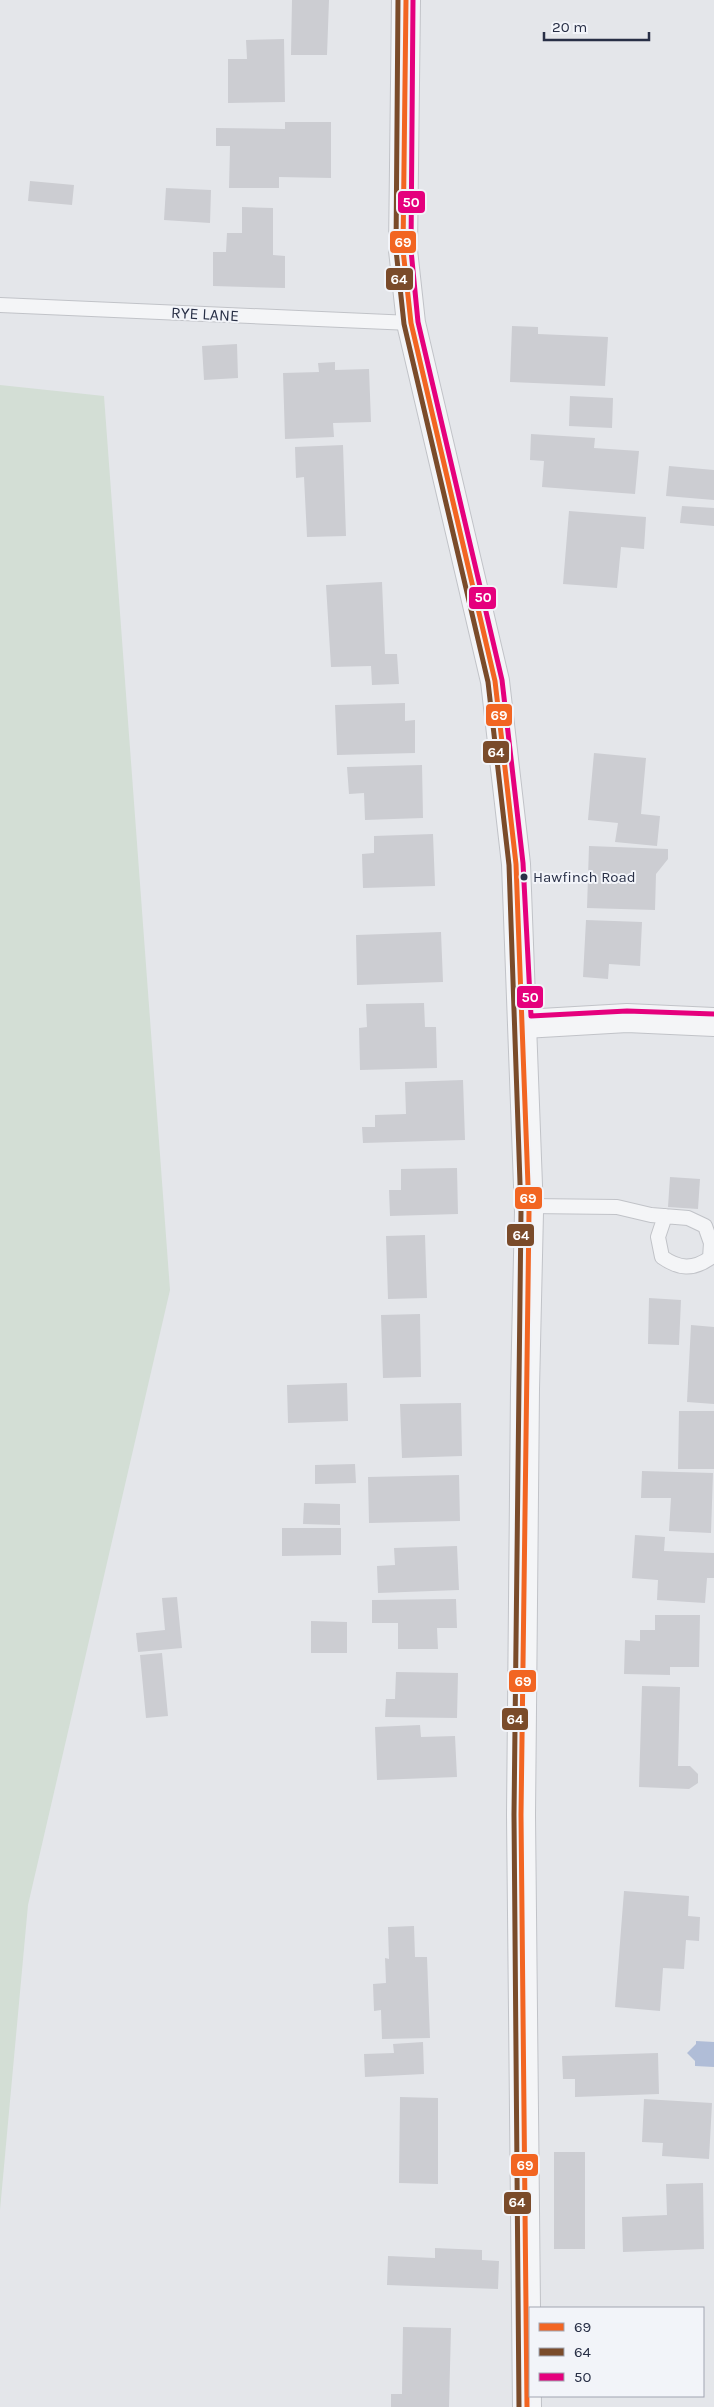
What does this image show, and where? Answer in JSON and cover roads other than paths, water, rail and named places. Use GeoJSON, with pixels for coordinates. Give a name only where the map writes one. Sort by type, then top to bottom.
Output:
{"type":"FeatureCollection","features":[{"type":"Feature","properties":{"kind":"street"},"geometry":{"type":"LineString","coordinates":[[406,0],[404,250],[411,323],[495,681],[516,864],[524,1024],[529,1206],[524,1399],[521,1815],[527,2407]]}},
{"type":"Feature","properties":{"kind":"street"},"geometry":{"type":"LineString","coordinates":[[524,1024],[627,1018],[714,1022]]}},
{"type":"Feature","properties":{"kind":"lane","name":"RYE LANE"},"geometry":{"type":"LineString","coordinates":[[0,304],[411,323]]}},
{"type":"Feature","properties":{"kind":"lane"},"geometry":{"type":"LineString","coordinates":[[529,1206],[617,1207],[665,1216]]}},
{"type":"Feature","properties":{"kind":"water"},"geometry":{"type":"Polygon","coordinates":[[[696,2041],[714,2042],[714,2067],[695,2066],[695,2061],[687,2053],[696,2044],[696,2041]]]}},
{"type":"Feature","properties":{"kind":"place","name":"Hawfinch Road"},"geometry":{"type":"Point","coordinates":[524,877]}}]}
